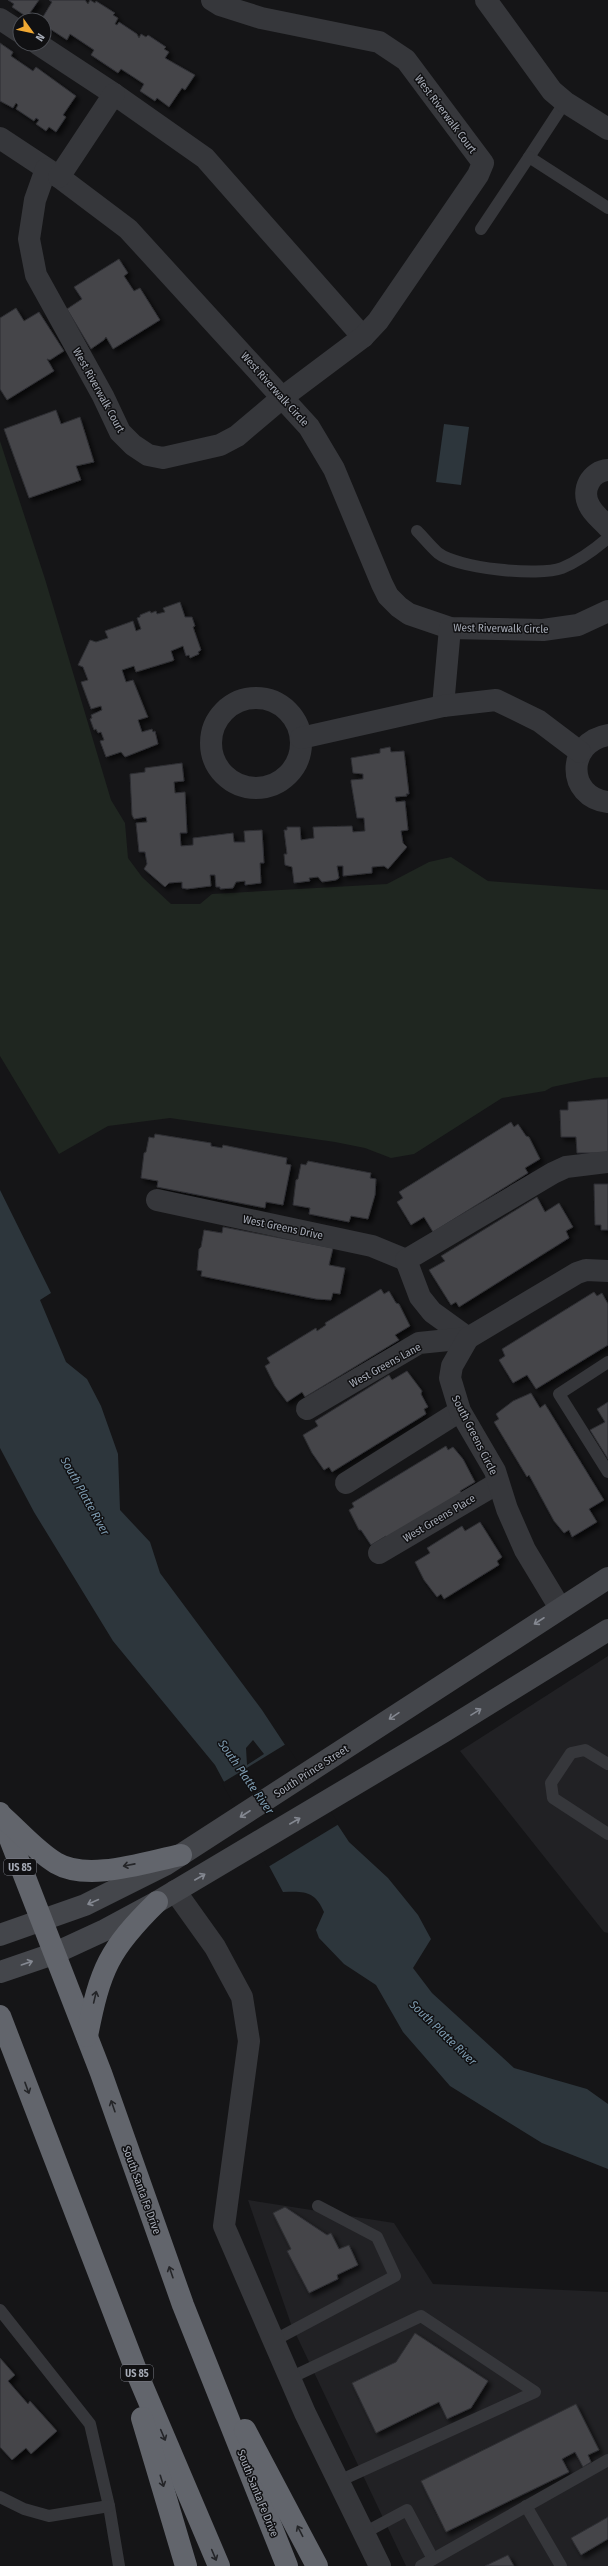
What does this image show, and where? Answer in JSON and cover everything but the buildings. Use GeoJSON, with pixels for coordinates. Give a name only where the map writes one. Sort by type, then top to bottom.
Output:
{"type":"FeatureCollection","features":[{"type":"Feature","properties":{"kind":"highway"},"geometry":{"type":"LineString","coordinates":[[0,1814],[49,1858],[72,1870],[98,1871],[181,1855]]}},
{"type":"Feature","properties":{"kind":"highway","name":"South Santa Fe Drive"},"geometry":{"type":"LineString","coordinates":[[0,1814],[53,1954],[87,2036],[183,2305],[287,2566]]}},
{"type":"Feature","properties":{"kind":"highway"},"geometry":{"type":"LineString","coordinates":[[87,2036],[96,1990],[108,1962],[130,1929],[166,1896]]}},
{"type":"Feature","properties":{"kind":"highway","name":"US 85"},"geometry":{"type":"LineString","coordinates":[[0,2016],[139,2378],[219,2566]]}},
{"type":"Feature","properties":{"kind":"highway"},"geometry":{"type":"LineString","coordinates":[[0,2035],[14,2052]]}},
{"type":"Feature","properties":{"kind":"highway"},"geometry":{"type":"LineString","coordinates":[[61,2178],[137,2400],[186,2566]]}},
{"type":"Feature","properties":{"kind":"highway"},"geometry":{"type":"LineString","coordinates":[[183,2305],[248,2436],[317,2566]]}},
{"type":"Feature","properties":{"kind":"street"},"geometry":{"type":"LineString","coordinates":[[486,0],[544,82],[565,102],[608,130]]}},
{"type":"Feature","properties":{"kind":"street","name":"West Riverwalk Court"},"geometry":{"type":"LineString","coordinates":[[114,94],[52,173],[35,200],[29,239],[36,275],[103,396],[120,432],[133,445],[148,455],[163,458],[220,445],[237,436],[283,397],[363,336],[382,315],[478,175],[483,163],[406,60],[379,42],[261,18],[218,2]]}},
{"type":"Feature","properties":{"kind":"street"},"geometry":{"type":"LineString","coordinates":[[0,19],[12,27]]}},
{"type":"Feature","properties":{"kind":"street"},"geometry":{"type":"LineString","coordinates":[[50,52],[114,94],[205,158],[363,336]]}},
{"type":"Feature","properties":{"kind":"street","name":"West Riverwalk Circle"},"geometry":{"type":"LineString","coordinates":[[0,138],[52,173],[128,229],[309,426],[334,469],[388,596],[410,614],[450,628],[543,630],[578,625],[608,611]]}},
{"type":"Feature","properties":{"kind":"street"},"geometry":{"type":"LineString","coordinates":[[605,528],[589,506],[586,491],[592,478],[598,473],[608,470]]}},
{"type":"Feature","properties":{"kind":"street"},"geometry":{"type":"LineString","coordinates":[[443,706],[450,628]]}},
{"type":"Feature","properties":{"kind":"street"},"geometry":{"type":"LineString","coordinates":[[250,698],[268,699],[284,707],[296,720],[301,738],[300,755],[292,771],[279,783],[262,789],[244,788],[228,780],[217,766],[211,750],[212,732],[220,716],[233,704],[250,698]]}},
{"type":"Feature","properties":{"kind":"street"},"geometry":{"type":"LineString","coordinates":[[301,738],[443,706],[496,700],[512,706],[539,721],[580,752]]}},
{"type":"Feature","properties":{"kind":"street"},"geometry":{"type":"LineString","coordinates":[[608,735],[597,737],[587,743],[580,752],[576,762],[580,784],[587,793],[596,799],[608,802]]}},
{"type":"Feature","properties":{"kind":"street"},"geometry":{"type":"LineString","coordinates":[[468,1338],[432,1312],[420,1297],[406,1260],[553,1173],[566,1167],[608,1162]]}},
{"type":"Feature","properties":{"kind":"street","name":"West Greens Drive"},"geometry":{"type":"LineString","coordinates":[[157,1200],[372,1246],[406,1260]]}},
{"type":"Feature","properties":{"kind":"street","name":"South Greens Circle"},"geometry":{"type":"LineString","coordinates":[[560,1608],[525,1550],[507,1509],[495,1471],[460,1411],[450,1378],[452,1366],[468,1338],[577,1273],[586,1270],[608,1271]]}},
{"type":"Feature","properties":{"kind":"street","name":"West Greens Lane"},"geometry":{"type":"LineString","coordinates":[[307,1409],[419,1343],[468,1338]]}},
{"type":"Feature","properties":{"kind":"street"},"geometry":{"type":"LineString","coordinates":[[346,1483],[460,1411]]}},
{"type":"Feature","properties":{"kind":"street","name":"West Greens Place"},"geometry":{"type":"LineString","coordinates":[[379,1553],[498,1483]]}},
{"type":"Feature","properties":{"kind":"street","name":"South Prince Street"},"geometry":{"type":"LineString","coordinates":[[0,1935],[84,1905],[126,1887],[210,1838],[608,1578]]}},
{"type":"Feature","properties":{"kind":"street"},"geometry":{"type":"LineString","coordinates":[[0,1972],[53,1954],[105,1930],[166,1896],[379,1771],[608,1630]]}},
{"type":"Feature","properties":{"kind":"street"},"geometry":{"type":"LineString","coordinates":[[166,1896],[215,1947],[242,1997],[248,2041],[224,2226],[290,2378],[380,2566]]}},
{"type":"Feature","properties":{"kind":"lane"},"geometry":{"type":"LineString","coordinates":[[481,229],[565,102]]}},
{"type":"Feature","properties":{"kind":"lane"},"geometry":{"type":"LineString","coordinates":[[530,157],[608,208]]}},
{"type":"Feature","properties":{"kind":"lane"},"geometry":{"type":"LineString","coordinates":[[417,531],[439,554],[474,567],[520,571],[560,569],[590,554],[605,528]]}},
{"type":"Feature","properties":{"kind":"lane"},"geometry":{"type":"LineString","coordinates":[[608,1362],[559,1394],[608,1472]]}},
{"type":"Feature","properties":{"kind":"lane"},"geometry":{"type":"LineString","coordinates":[[608,1764],[585,1750],[571,1754],[551,1783],[553,1798],[608,1834]]}},
{"type":"Feature","properties":{"kind":"lane"},"geometry":{"type":"LineString","coordinates":[[274,2340],[395,2276],[377,2237],[318,2206]]}},
{"type":"Feature","properties":{"kind":"lane"},"geometry":{"type":"LineString","coordinates":[[0,2310],[90,2424],[109,2506],[119,2566]]}},
{"type":"Feature","properties":{"kind":"lane"},"geometry":{"type":"LineString","coordinates":[[290,2378],[421,2316],[535,2392],[339,2482]]}},
{"type":"Feature","properties":{"kind":"lane"},"geometry":{"type":"LineString","coordinates":[[421,2566],[608,2460]]}},
{"type":"Feature","properties":{"kind":"lane"},"geometry":{"type":"LineString","coordinates":[[0,2497],[24,2509],[49,2516],[109,2506]]}},
{"type":"Feature","properties":{"kind":"lane"},"geometry":{"type":"LineString","coordinates":[[526,2506],[560,2566]]}},
{"type":"Feature","properties":{"kind":"lane"},"geometry":{"type":"LineString","coordinates":[[364,2532],[407,2510],[433,2559]]}},
{"type":"Feature","properties":{"kind":"shaded area"},"geometry":{"type":"Polygon","coordinates":[[[0,441],[45,579],[111,800],[125,823],[128,858],[142,877],[171,904],[200,904],[212,894],[387,884],[429,862],[451,857],[488,881],[608,890],[608,1077],[594,1078],[552,1087],[545,1091],[502,1098],[414,1154],[391,1158],[365,1148],[335,1142],[170,1118],[108,1126],[59,1154],[0,1056],[0,441]]]}},
{"type":"Feature","properties":{"kind":"shaded area"},"geometry":{"type":"Polygon","coordinates":[[[608,1656],[608,1933],[604,1932],[460,1751],[608,1656]]]}},
{"type":"Feature","properties":{"kind":"shaded area"},"geometry":{"type":"Polygon","coordinates":[[[248,2200],[394,2223],[433,2284],[608,2292],[608,2566],[406,2566],[291,2324],[248,2200]]]}},
{"type":"Feature","properties":{"kind":"water"},"geometry":{"type":"Polygon","coordinates":[[[444,424],[469,427],[461,485],[436,482],[444,424]]]}},
{"type":"Feature","properties":{"kind":"water","name":"South Platte River"},"geometry":{"type":"Polygon","coordinates":[[[0,1190],[51,1293],[40,1300],[66,1362],[87,1379],[101,1406],[118,1454],[120,1510],[150,1542],[160,1573],[262,1710],[349,1842],[388,1878],[418,1915],[431,1939],[413,1968],[432,1993],[514,2068],[587,2089],[608,2104],[608,2169],[542,2143],[450,2086],[403,2032],[376,1985],[344,1964],[319,1938],[316,1930],[324,1912],[321,1905],[313,1896],[303,1892],[283,1892],[215,1765],[113,1641],[34,1512],[0,1448],[0,1190]],[[253,1740],[246,1748],[247,1765],[264,1754],[253,1740]]]}},
{"type":"Feature","properties":{"kind":"pier"},"geometry":{"type":"Polygon","coordinates":[[[286,1744],[339,1824],[268,1867],[222,1783],[286,1744]]]}}]}
